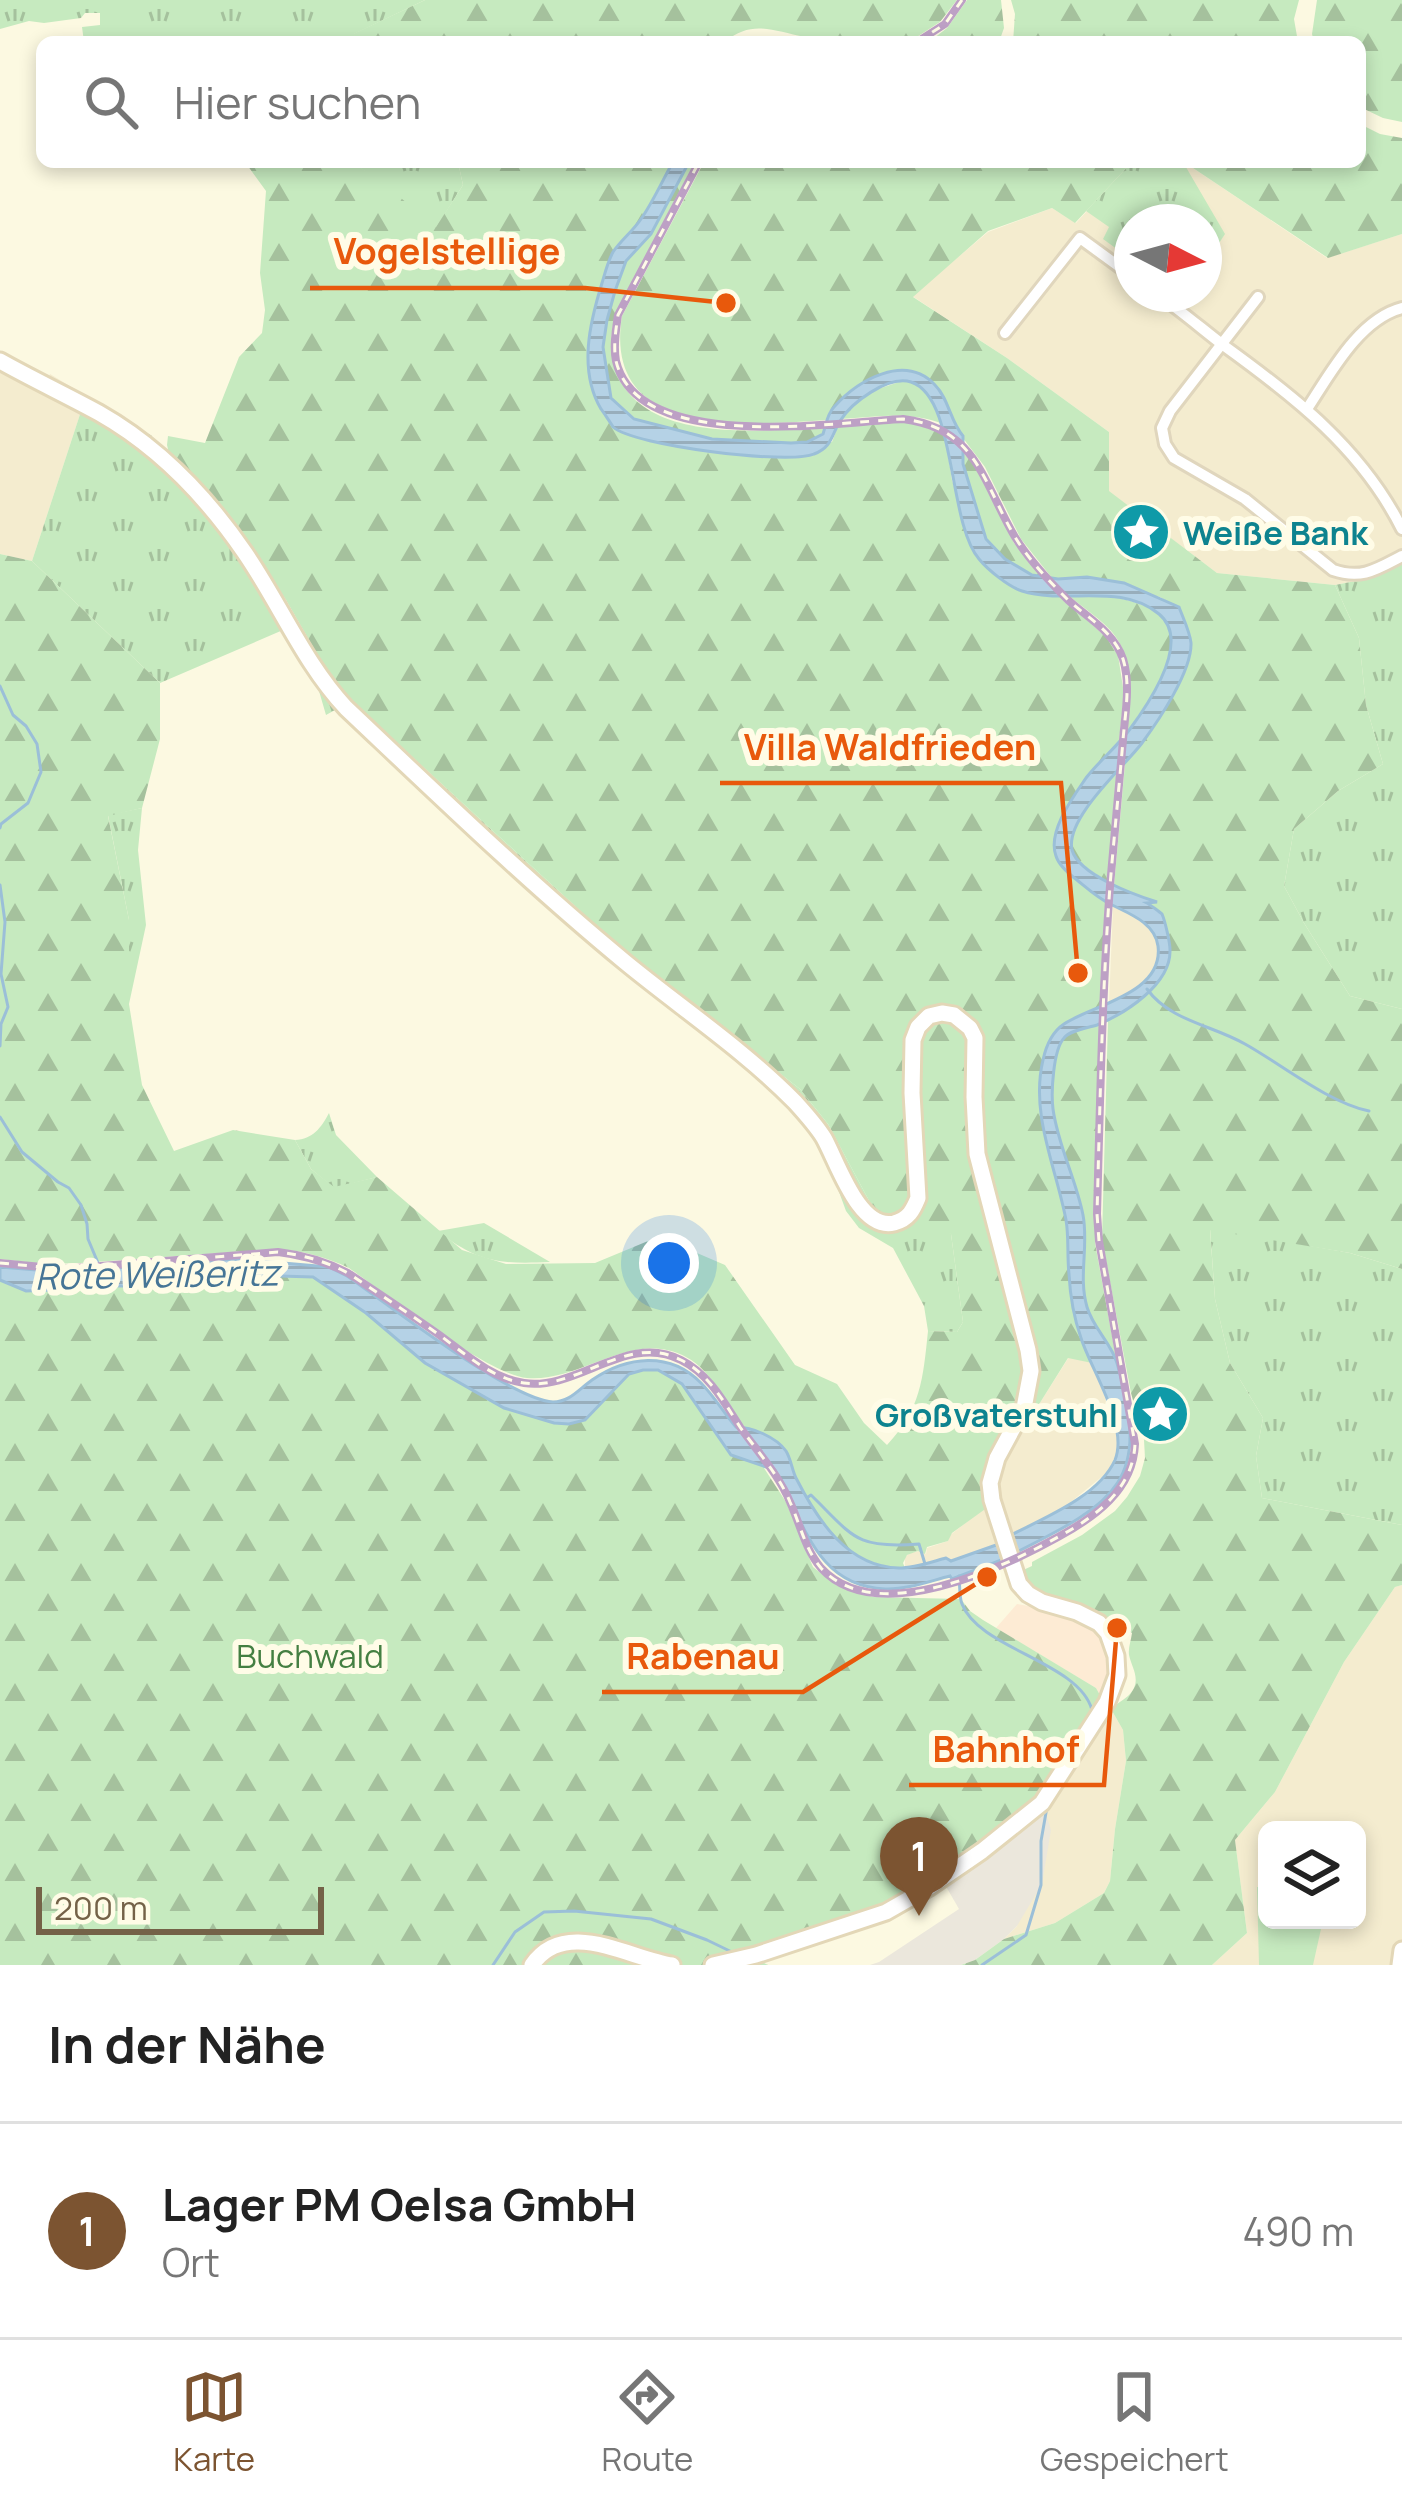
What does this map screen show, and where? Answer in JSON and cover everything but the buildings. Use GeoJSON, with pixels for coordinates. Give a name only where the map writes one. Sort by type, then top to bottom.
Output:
{"type":"FeatureCollection","features":[{"type":"Feature","properties":{"kind":"street"},"geometry":{"type":"LineString","coordinates":[[1005,333],[1080,238],[1114,263]]}},
{"type":"Feature","properties":{"kind":"street"},"geometry":{"type":"LineString","coordinates":[[1258,296],[1170,411],[1162,428],[1165,444],[1174,458],[1274,519],[1334,570],[1349,576],[1376,572],[1402,556]]}},
{"type":"Feature","properties":{"kind":"street"},"geometry":{"type":"LineString","coordinates":[[1306,409],[1364,329],[1402,308]]}},
{"type":"Feature","properties":{"kind":"street"},"geometry":{"type":"LineString","coordinates":[[1181,312],[1331,429],[1355,455],[1402,529]]}},
{"type":"Feature","properties":{"kind":"street"},"geometry":{"type":"LineString","coordinates":[[0,361],[102,415],[140,440],[197,490],[246,554],[327,687],[346,708],[559,904],[797,1104],[819,1130],[872,1221],[902,1220],[912,1213],[918,1198],[912,1064],[917,1028],[929,1016],[942,1013],[954,1015],[970,1028],[976,1048],[977,1154],[1031,1371],[1024,1408],[992,1474],[992,1499],[1024,1591],[1099,1624],[1108,1633],[1117,1675],[1094,1722],[1042,1802],[982,1851],[886,1912],[712,1965]]}},
{"type":"Feature","properties":{"kind":"street"},"geometry":{"type":"LineString","coordinates":[[532,1965],[552,1948],[576,1941],[672,1965]]}},
{"type":"Feature","properties":{"kind":"street"},"geometry":{"type":"LineString","coordinates":[[1400,1965],[1402,1950]]}},
{"type":"Feature","properties":{"kind":"shaded area"},"geometry":{"type":"Polygon","coordinates":[[[1126,168],[1193,168],[1327,258],[1402,234],[1402,560],[1376,577],[1335,585],[1217,573],[1108,491],[1109,432],[912,296],[988,232],[1052,208],[1076,223],[1126,168]]]}},
{"type":"Feature","properties":{"kind":"shaded area"},"geometry":{"type":"Polygon","coordinates":[[[0,351],[86,396],[32,561],[0,554],[0,351]]]}},
{"type":"Feature","properties":{"kind":"shaded area"},"geometry":{"type":"Polygon","coordinates":[[[1113,906],[1142,920],[1158,944],[1157,963],[1144,981],[1109,1005],[1113,906]]]}},
{"type":"Feature","properties":{"kind":"shaded area"},"geometry":{"type":"Polygon","coordinates":[[[1069,1357],[1092,1363],[1097,1374],[1118,1437],[1109,1471],[1061,1510],[999,1544],[950,1562],[945,1558],[905,1568],[910,1553],[926,1554],[927,1548],[948,1541],[968,1521],[984,1481],[1069,1357]]]}},
{"type":"Feature","properties":{"kind":"shaded area"},"geometry":{"type":"Polygon","coordinates":[[[1402,1585],[1402,1965],[1212,1965],[1247,1933],[1235,1840],[1275,1792],[1344,1662],[1395,1587],[1402,1585]]]}},
{"type":"Feature","properties":{"kind":"shaded area"},"geometry":{"type":"Polygon","coordinates":[[[1017,1604],[1085,1620],[1103,1635],[1112,1665],[1103,1704],[1096,1688],[996,1628],[1017,1604]]]}},
{"type":"Feature","properties":{"kind":"shaded area"},"geometry":{"type":"Polygon","coordinates":[[[1111,1709],[1123,1730],[1126,1761],[1110,1881],[1104,1893],[1055,1923],[1004,1939],[1017,1926],[1043,1805],[1111,1709]]]}},
{"type":"Feature","properties":{"kind":"shaded area"},"geometry":{"type":"Polygon","coordinates":[[[1043,1805],[1051,1830],[1042,1884],[1004,1939],[961,1965],[870,1965],[959,1909],[944,1883],[1043,1805]]]}},
{"type":"Feature","properties":{"kind":"green space"},"geometry":{"type":"Polygon","coordinates":[[[0,0],[425,0],[355,36],[83,36],[82,27],[100,25],[100,13],[0,29],[0,0]]]}},
{"type":"Feature","properties":{"kind":"green space"},"geometry":{"type":"Polygon","coordinates":[[[425,0],[957,0],[940,22],[918,36],[800,36],[763,29],[734,36],[353,34],[425,0]]]}},
{"type":"Feature","properties":{"kind":"green space"},"geometry":{"type":"Polygon","coordinates":[[[967,0],[1001,0],[1001,36],[937,36],[967,0]]]}},
{"type":"Feature","properties":{"kind":"green space"},"geometry":{"type":"Polygon","coordinates":[[[1011,0],[1299,0],[1294,19],[1297,36],[1013,36],[1011,0]]]}},
{"type":"Feature","properties":{"kind":"green space"},"geometry":{"type":"Polygon","coordinates":[[[1317,0],[1402,0],[1402,122],[1366,110],[1366,36],[1312,34],[1317,0]]]}},
{"type":"Feature","properties":{"kind":"green space"},"geometry":{"type":"Polygon","coordinates":[[[1366,127],[1402,138],[1402,234],[1328,258],[1193,168],[1366,168],[1366,127]]]}},
{"type":"Feature","properties":{"kind":"green space"},"geometry":{"type":"Polygon","coordinates":[[[249,168],[361,168],[436,227],[463,185],[459,168],[670,168],[642,218],[611,255],[596,402],[671,446],[832,442],[838,426],[879,422],[933,429],[945,436],[952,480],[976,557],[1019,591],[1060,596],[1107,638],[1118,655],[1124,694],[1119,742],[1087,777],[1054,837],[1065,871],[1106,903],[1102,1008],[1063,1024],[1042,1064],[1039,1103],[1067,1226],[1069,1276],[1081,1340],[1092,1363],[1068,1358],[984,1481],[988,1507],[948,1541],[927,1547],[925,1554],[907,1555],[905,1568],[867,1560],[836,1539],[812,1509],[783,1449],[744,1426],[696,1363],[666,1350],[626,1352],[567,1373],[527,1378],[463,1348],[349,1268],[288,1250],[81,1263],[0,1259],[0,554],[32,561],[160,683],[160,739],[142,808],[108,816],[129,920],[129,1004],[142,1085],[174,1151],[233,1130],[295,1140],[311,1169],[334,1187],[377,1177],[462,1250],[506,1264],[595,1263],[648,1241],[683,1247],[725,1265],[795,1365],[837,1384],[864,1423],[887,1445],[907,1419],[918,1392],[928,1331],[957,1332],[963,1322],[951,1234],[918,1230],[908,1209],[894,1216],[873,1208],[828,1124],[800,1089],[634,960],[336,687],[228,513],[170,458],[168,436],[205,443],[239,357],[262,333],[265,310],[260,273],[266,191],[249,168]]]}},
{"type":"Feature","properties":{"kind":"green space"},"geometry":{"type":"Polygon","coordinates":[[[360,168],[459,168],[463,185],[436,228],[360,168]]]}},
{"type":"Feature","properties":{"kind":"green space"},"geometry":{"type":"Polygon","coordinates":[[[686,168],[692,168],[615,314],[613,360],[625,388],[645,408],[702,427],[825,428],[823,434],[791,443],[712,439],[634,419],[611,398],[603,347],[607,320],[626,261],[651,234],[686,168]]]}},
{"type":"Feature","properties":{"kind":"green space"},"geometry":{"type":"Polygon","coordinates":[[[701,168],[1126,168],[1075,223],[1052,208],[988,231],[913,297],[1109,432],[1109,491],[1217,573],[1335,585],[1359,638],[1366,705],[1383,764],[1338,791],[1294,829],[1284,886],[1350,996],[1402,1009],[1402,1269],[1350,1253],[1210,1230],[1215,1299],[1230,1363],[1263,1418],[1256,1456],[1262,1498],[1402,1525],[1402,1585],[1395,1587],[1344,1662],[1275,1792],[1235,1840],[1247,1933],[1212,1965],[961,1965],[1004,1939],[1055,1923],[1104,1893],[1110,1881],[1126,1761],[1123,1730],[1111,1709],[1135,1685],[1129,1652],[1132,1633],[1093,1612],[1040,1596],[1021,1571],[1115,1511],[1140,1476],[1145,1458],[1102,1239],[1108,1020],[1158,981],[1170,939],[1162,914],[1147,903],[1156,901],[1114,886],[1125,764],[1184,671],[1191,642],[1179,608],[1160,597],[1052,578],[1021,539],[985,467],[953,425],[936,386],[914,371],[873,377],[830,410],[827,420],[721,422],[687,416],[657,405],[634,385],[622,356],[622,316],[701,168]]]}},
{"type":"Feature","properties":{"kind":"green space"},"geometry":{"type":"Polygon","coordinates":[[[1126,168],[1186,168],[1208,204],[1114,204],[1114,247],[1103,239],[1109,227],[1086,211],[1126,168]]]}},
{"type":"Feature","properties":{"kind":"green space"},"geometry":{"type":"Polygon","coordinates":[[[905,380],[930,398],[943,424],[905,416],[841,419],[866,393],[905,380]]]}},
{"type":"Feature","properties":{"kind":"green space"},"geometry":{"type":"Polygon","coordinates":[[[86,396],[152,436],[148,439],[227,513],[336,687],[634,960],[800,1089],[828,1124],[873,1208],[909,1208],[951,1234],[963,1322],[957,1332],[928,1331],[924,1306],[893,1248],[859,1228],[846,1211],[824,1151],[778,1095],[582,936],[344,716],[335,710],[326,715],[319,691],[283,630],[160,683],[32,561],[86,396]]]}},
{"type":"Feature","properties":{"kind":"green space"},"geometry":{"type":"Polygon","coordinates":[[[963,452],[979,471],[1014,543],[1042,577],[1011,564],[987,539],[963,452]]]}},
{"type":"Feature","properties":{"kind":"green space"},"geometry":{"type":"Polygon","coordinates":[[[1399,562],[1402,1009],[1350,996],[1284,886],[1294,829],[1338,791],[1383,764],[1366,705],[1359,638],[1335,585],[1376,577],[1399,562]]]}},
{"type":"Feature","properties":{"kind":"green space"},"geometry":{"type":"Polygon","coordinates":[[[1068,595],[1136,603],[1164,620],[1172,633],[1165,672],[1126,734],[1129,681],[1120,643],[1108,627],[1068,595]]]}},
{"type":"Feature","properties":{"kind":"green space"},"geometry":{"type":"Polygon","coordinates":[[[1118,771],[1107,882],[1076,857],[1073,836],[1085,812],[1118,771]]]}},
{"type":"Feature","properties":{"kind":"green space"},"geometry":{"type":"Polygon","coordinates":[[[142,808],[138,850],[146,925],[129,1004],[129,920],[108,815],[142,808]]]}},
{"type":"Feature","properties":{"kind":"green space"},"geometry":{"type":"Polygon","coordinates":[[[1101,1023],[1095,1243],[1116,1358],[1087,1308],[1081,1269],[1084,1244],[1052,1107],[1053,1070],[1061,1042],[1066,1034],[1101,1023]]]}},
{"type":"Feature","properties":{"kind":"green space"},"geometry":{"type":"Polygon","coordinates":[[[329,1113],[336,1135],[377,1177],[334,1188],[311,1169],[295,1140],[316,1132],[329,1113]]]}},
{"type":"Feature","properties":{"kind":"green space"},"geometry":{"type":"Polygon","coordinates":[[[484,1223],[550,1262],[490,1259],[465,1250],[438,1231],[484,1223]]]}},
{"type":"Feature","properties":{"kind":"green space"},"geometry":{"type":"Polygon","coordinates":[[[1210,1228],[1350,1253],[1402,1269],[1402,1525],[1262,1498],[1256,1456],[1263,1418],[1230,1363],[1215,1299],[1210,1228]]]}},
{"type":"Feature","properties":{"kind":"green space","name":"Buchwald"},"geometry":{"type":"Polygon","coordinates":[[[248,1275],[313,1277],[366,1313],[425,1364],[503,1408],[554,1423],[585,1420],[629,1374],[658,1370],[682,1384],[731,1455],[762,1465],[786,1502],[813,1567],[836,1585],[873,1597],[961,1599],[970,1611],[1096,1688],[1101,1697],[1044,1790],[1011,1820],[929,1881],[883,1907],[758,1960],[768,1965],[0,1965],[0,1280],[26,1291],[248,1275]]]}},
{"type":"Feature","properties":{"kind":"green space"},"geometry":{"type":"Polygon","coordinates":[[[1258,1929],[1321,1929],[1313,1965],[1259,1965],[1258,1929]]]}},
{"type":"Feature","properties":{"kind":"water"},"geometry":{"type":"Polygon","coordinates":[[[670,168],[686,168],[651,234],[626,261],[607,320],[603,347],[611,398],[634,419],[712,439],[807,442],[823,434],[828,416],[844,397],[869,380],[896,371],[923,376],[940,391],[963,436],[963,464],[986,539],[1005,559],[1032,575],[1124,583],[1179,607],[1189,634],[1190,654],[1173,695],[1142,743],[1086,808],[1072,837],[1072,850],[1085,868],[1157,902],[1147,903],[1162,914],[1170,946],[1168,962],[1155,986],[1133,1005],[1064,1038],[1053,1083],[1055,1123],[1083,1215],[1087,1307],[1114,1356],[1127,1403],[1127,1462],[1101,1502],[1017,1552],[1011,1535],[1097,1485],[1115,1460],[1118,1446],[1113,1415],[1074,1314],[1066,1220],[1042,1120],[1040,1080],[1046,1050],[1060,1027],[1138,987],[1157,962],[1158,946],[1141,920],[1103,900],[1071,875],[1059,863],[1054,847],[1058,826],[1075,795],[1130,729],[1156,688],[1169,655],[1168,626],[1144,604],[1110,596],[1039,595],[1005,582],[988,568],[969,541],[961,517],[937,411],[926,392],[911,382],[892,383],[871,392],[845,414],[824,448],[799,457],[679,447],[613,427],[594,394],[588,346],[613,252],[645,212],[670,168]]]}},
{"type":"Feature","properties":{"kind":"water","name":"Rote Weißeritz"},"geometry":{"type":"Polygon","coordinates":[[[235,1259],[329,1267],[479,1368],[533,1397],[553,1402],[619,1366],[648,1360],[676,1366],[701,1383],[736,1427],[763,1434],[782,1446],[824,1524],[864,1559],[905,1568],[946,1558],[951,1561],[999,1544],[1004,1559],[952,1579],[901,1588],[861,1585],[842,1576],[815,1547],[775,1470],[731,1455],[682,1384],[658,1370],[629,1374],[585,1420],[554,1423],[504,1408],[425,1363],[366,1313],[313,1277],[248,1275],[26,1291],[0,1280],[0,1267],[61,1272],[235,1259]]]}},
{"type":"Feature","properties":{"kind":"waterway"},"geometry":{"type":"LineString","coordinates":[[0,686],[13,715],[37,744],[41,772],[28,803],[0,828]]}},
{"type":"Feature","properties":{"kind":"waterway"},"geometry":{"type":"LineString","coordinates":[[0,885],[5,922],[1,974],[8,1007],[0,1046]]}},
{"type":"Feature","properties":{"kind":"waterway"},"geometry":{"type":"LineString","coordinates":[[1147,989],[1179,1015],[1245,1044],[1338,1100],[1369,1111]]}},
{"type":"Feature","properties":{"kind":"waterway","name":"Rote Weißeritz"},"geometry":{"type":"LineString","coordinates":[[0,1117],[22,1152],[69,1188],[81,1205],[101,1270]]}},
{"type":"Feature","properties":{"kind":"waterway"},"geometry":{"type":"LineString","coordinates":[[808,1497],[868,1542],[919,1544],[925,1564]]}},
{"type":"Feature","properties":{"kind":"waterway"},"geometry":{"type":"LineString","coordinates":[[959,1576],[961,1601],[972,1620],[1069,1680],[1092,1710]]}},
{"type":"Feature","properties":{"kind":"waterway"},"geometry":{"type":"LineString","coordinates":[[982,1965],[1026,1935],[1041,1885],[1047,1807]]}},
{"type":"Feature","properties":{"kind":"waterway"},"geometry":{"type":"LineString","coordinates":[[493,1965],[515,1932],[544,1912],[651,1919],[736,1954]]}},
{"type":"Feature","properties":{"kind":"railway"},"geometry":{"type":"LineString","coordinates":[[926,36],[945,24],[962,0]]}},
{"type":"Feature","properties":{"kind":"railway"},"geometry":{"type":"LineString","coordinates":[[0,1263],[63,1269],[287,1253],[348,1273],[478,1364],[512,1380],[544,1383],[564,1379],[641,1353],[681,1360],[715,1389],[774,1473],[821,1568],[845,1585],[873,1593],[939,1587],[1005,1563],[1085,1520],[1120,1488],[1135,1444],[1097,1214],[1107,927],[1127,700],[1123,659],[1107,633],[1068,600],[1027,554],[975,461],[947,434],[903,419],[787,426],[698,421],[660,410],[632,390],[616,361],[618,315],[696,168]]}},
{"type":"Feature","properties":{"kind":"place","name":"Vogelstellige"},"geometry":{"type":"Point","coordinates":[726,303]}},
{"type":"Feature","properties":{"kind":"place","name":"Weiße Bank"},"geometry":{"type":"Point","coordinates":[1141,532]}},
{"type":"Feature","properties":{"kind":"place","name":"Villa Waldfrieden"},"geometry":{"type":"Point","coordinates":[1078,973]}},
{"type":"Feature","properties":{"kind":"place","name":"Großvaterstuhl"},"geometry":{"type":"Point","coordinates":[1160,1414]}},
{"type":"Feature","properties":{"kind":"place","name":"Rabenau"},"geometry":{"type":"Point","coordinates":[987,1577]}},
{"type":"Feature","properties":{"kind":"place","name":"Bahnhof"},"geometry":{"type":"Point","coordinates":[1117,1628]}},
{"type":"Feature","properties":{"kind":"place","name":"Lager PM Oelsa GmbH"},"geometry":{"type":"Point","coordinates":[919,1916]}}]}
